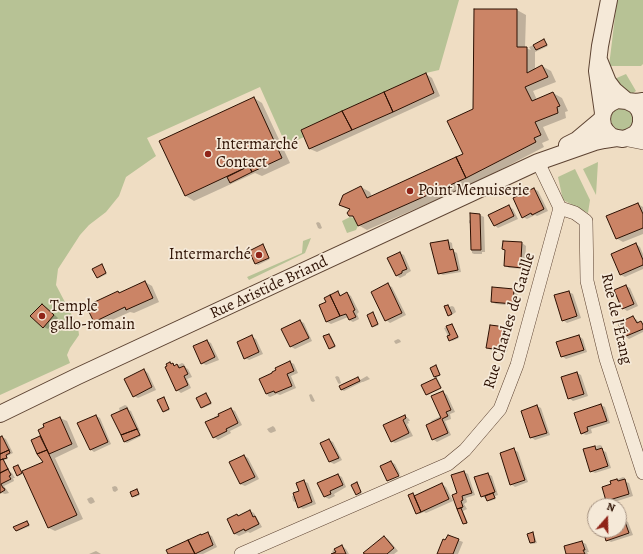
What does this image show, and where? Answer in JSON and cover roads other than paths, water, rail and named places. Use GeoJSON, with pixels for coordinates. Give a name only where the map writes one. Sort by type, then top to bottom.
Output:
{"type":"FeatureCollection","features":[{"type":"Feature","properties":{"kind":"street"},"geometry":{"type":"LineString","coordinates":[[599,60],[608,82],[614,90],[635,105],[639,110],[642,130],[629,137],[620,138],[611,136],[603,126],[597,71],[600,46],[609,0]]}},
{"type":"Feature","properties":{"kind":"street"},"geometry":{"type":"LineString","coordinates":[[603,116],[606,107],[617,100],[637,102],[643,101]]}},
{"type":"Feature","properties":{"kind":"street","name":"Rue Aristide Briand"},"geometry":{"type":"LineString","coordinates":[[0,414],[65,382],[538,162],[577,140],[603,116]]}},
{"type":"Feature","properties":{"kind":"street","name":"Rue Aristide Briand"},"geometry":{"type":"LineString","coordinates":[[538,162],[595,142],[620,138]]}},
{"type":"Feature","properties":{"kind":"street"},"geometry":{"type":"LineString","coordinates":[[538,162],[560,208]]}},
{"type":"Feature","properties":{"kind":"street","name":"Rue de l'Étang"},"geometry":{"type":"LineString","coordinates":[[560,208],[575,213],[586,221],[587,280],[606,358],[643,472]]}},
{"type":"Feature","properties":{"kind":"street","name":"Rue Charles de Gaulle"},"geometry":{"type":"LineString","coordinates":[[246,553],[448,464],[465,450],[500,409],[517,365],[560,208]]}},
{"type":"Feature","properties":{"kind":"place","name":"Intermarché Contact"},"geometry":{"type":"Point","coordinates":[208,154]}},
{"type":"Feature","properties":{"kind":"place","name":"Point Menuiserie"},"geometry":{"type":"Point","coordinates":[410,191]}},
{"type":"Feature","properties":{"kind":"place","name":"Intermarché"},"geometry":{"type":"Point","coordinates":[259,255]}},
{"type":"Feature","properties":{"kind":"place","name":"Temple gallo-romain"},"geometry":{"type":"Point","coordinates":[42,316]}}]}
